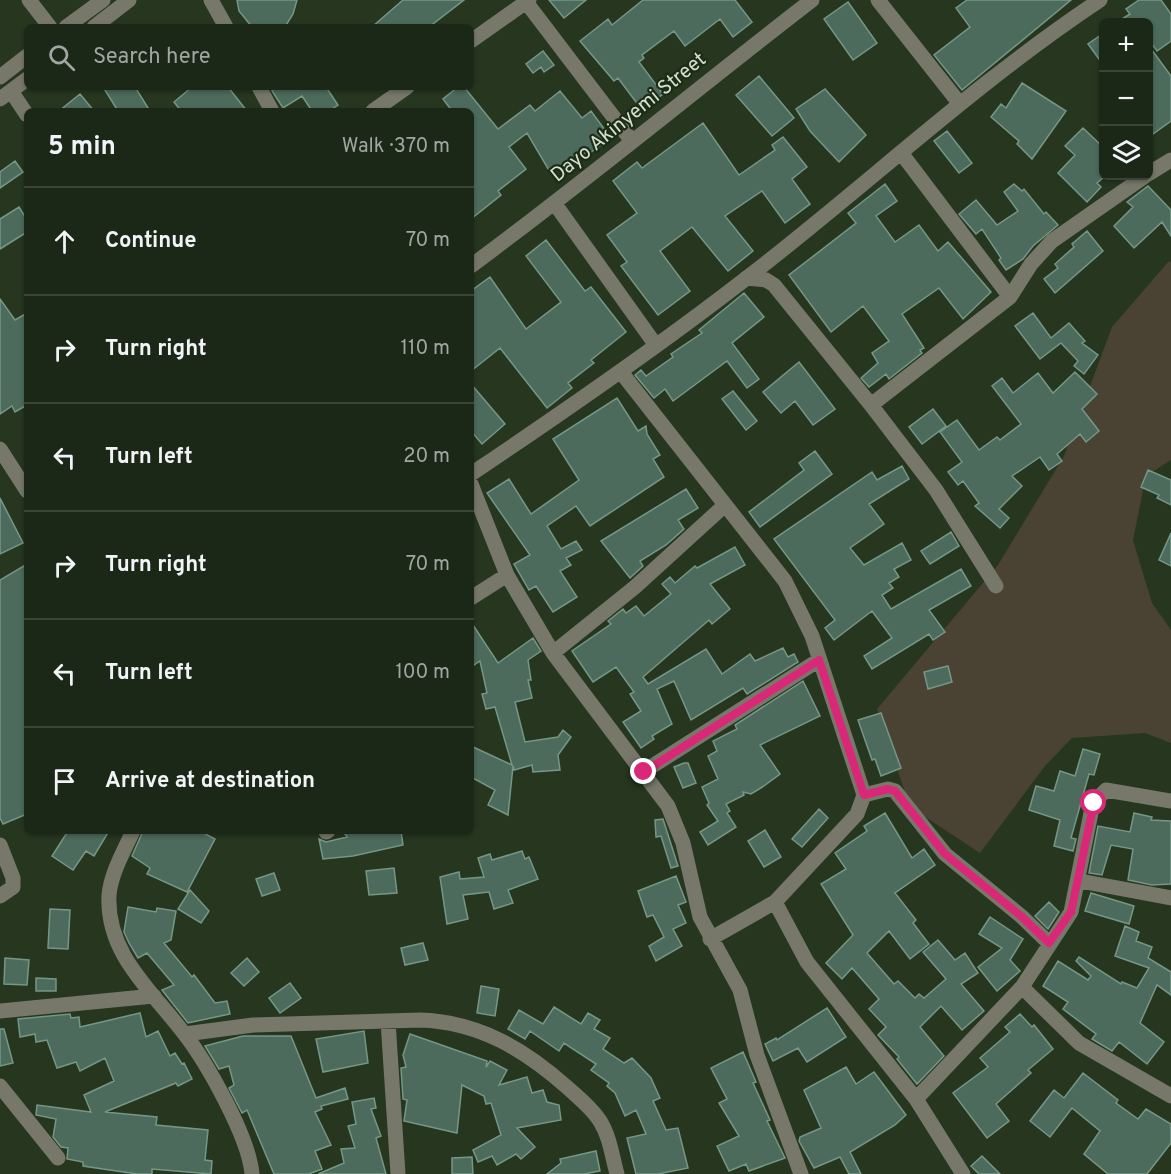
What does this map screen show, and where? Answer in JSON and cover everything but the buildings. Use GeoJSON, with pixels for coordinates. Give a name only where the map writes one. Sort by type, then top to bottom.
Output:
{"type":"FeatureCollection","features":[{"type":"Feature","properties":{"kind":"street"},"geometry":{"type":"LineString","coordinates":[[29,0],[48,24]]}},
{"type":"Feature","properties":{"kind":"street"},"geometry":{"type":"LineString","coordinates":[[70,24],[103,0]]}},
{"type":"Feature","properties":{"kind":"street"},"geometry":{"type":"LineString","coordinates":[[98,24],[129,0]]}},
{"type":"Feature","properties":{"kind":"street"},"geometry":{"type":"LineString","coordinates":[[211,0],[224,24]]}},
{"type":"Feature","properties":{"kind":"street","name":"Dayo Akinyemi Street"},"geometry":{"type":"LineString","coordinates":[[474,264],[555,204],[631,140],[812,0]]}},
{"type":"Feature","properties":{"kind":"street"},"geometry":{"type":"LineString","coordinates":[[878,0],[960,104]]}},
{"type":"Feature","properties":{"kind":"street"},"geometry":{"type":"LineString","coordinates":[[474,472],[621,372],[655,344],[746,278],[902,154],[960,104],[1057,29],[1100,0]]}},
{"type":"Feature","properties":{"kind":"street"},"geometry":{"type":"LineString","coordinates":[[474,39],[528,1],[631,140]]}},
{"type":"Feature","properties":{"kind":"street"},"geometry":{"type":"LineString","coordinates":[[0,77],[24,58]]}},
{"type":"Feature","properties":{"kind":"street"},"geometry":{"type":"LineString","coordinates":[[24,81],[6,95],[24,112]]}},
{"type":"Feature","properties":{"kind":"street"},"geometry":{"type":"LineString","coordinates":[[261,90],[270,108]]}},
{"type":"Feature","properties":{"kind":"street"},"geometry":{"type":"LineString","coordinates":[[377,108],[402,90]]}},
{"type":"Feature","properties":{"kind":"street"},"geometry":{"type":"LineString","coordinates":[[902,154],[1010,297]]}},
{"type":"Feature","properties":{"kind":"street"},"geometry":{"type":"LineString","coordinates":[[1153,171],[1171,160]]}},
{"type":"Feature","properties":{"kind":"street"},"geometry":{"type":"LineString","coordinates":[[871,405],[1010,297],[1031,264],[1052,241],[1140,180]]}},
{"type":"Feature","properties":{"kind":"street"},"geometry":{"type":"LineString","coordinates":[[555,204],[655,344]]}},
{"type":"Feature","properties":{"kind":"street"},"geometry":{"type":"LineString","coordinates":[[746,278],[766,280],[774,285],[936,490],[996,586]]}},
{"type":"Feature","properties":{"kind":"street"},"geometry":{"type":"LineString","coordinates":[[621,372],[785,581],[800,608],[864,795],[857,814],[775,902],[710,939]]}},
{"type":"Feature","properties":{"kind":"street"},"geometry":{"type":"LineString","coordinates":[[0,449],[24,486]]}},
{"type":"Feature","properties":{"kind":"street"},"geometry":{"type":"LineString","coordinates":[[474,492],[507,575],[553,653],[644,772],[668,806],[678,825],[694,898],[710,939],[740,990],[757,1055],[801,1174]]}},
{"type":"Feature","properties":{"kind":"street"},"geometry":{"type":"LineString","coordinates":[[553,653],[635,587],[725,506]]}},
{"type":"Feature","properties":{"kind":"street"},"geometry":{"type":"LineString","coordinates":[[474,596],[507,575]]}},
{"type":"Feature","properties":{"kind":"street"},"geometry":{"type":"LineString","coordinates":[[644,772],[819,660]]}},
{"type":"Feature","properties":{"kind":"street"},"geometry":{"type":"LineString","coordinates":[[864,795],[888,789],[895,791],[945,854],[1021,916],[1049,943]]}},
{"type":"Feature","properties":{"kind":"street"},"geometry":{"type":"LineString","coordinates":[[916,1100],[1022,987],[1071,912],[1080,881],[1094,803],[1100,794],[1106,790],[1171,801]]}},
{"type":"Feature","properties":{"kind":"street"},"geometry":{"type":"LineString","coordinates":[[132,834],[116,868],[110,893],[111,924],[120,952],[184,1034],[237,1123],[252,1174]]}},
{"type":"Feature","properties":{"kind":"street"},"geometry":{"type":"LineString","coordinates":[[0,844],[13,878],[13,887],[0,896]]}},
{"type":"Feature","properties":{"kind":"street"},"geometry":{"type":"LineString","coordinates":[[1080,881],[1171,898]]}},
{"type":"Feature","properties":{"kind":"street"},"geometry":{"type":"LineString","coordinates":[[775,902],[807,962],[916,1100],[963,1174]]}},
{"type":"Feature","properties":{"kind":"street"},"geometry":{"type":"LineString","coordinates":[[1022,987],[1079,1043],[1171,1096]]}},
{"type":"Feature","properties":{"kind":"street"},"geometry":{"type":"LineString","coordinates":[[0,1011],[154,996]]}},
{"type":"Feature","properties":{"kind":"street"},"geometry":{"type":"LineString","coordinates":[[388,1021],[398,1174]]}},
{"type":"Feature","properties":{"kind":"street"},"geometry":{"type":"LineString","coordinates":[[184,1034],[253,1025],[444,1021],[513,1045],[529,1055],[593,1111],[608,1139],[617,1174]]}},
{"type":"Feature","properties":{"kind":"street"},"geometry":{"type":"LineString","coordinates":[[0,1086],[58,1158]]}},
{"type":"Feature","properties":{"kind":"shaded area"},"geometry":{"type":"Polygon","coordinates":[[[1169,261],[1171,262],[1171,460],[1146,476],[1133,540],[1152,603],[1171,630],[1171,743],[1145,733],[1072,738],[1045,766],[980,853],[910,807],[877,709],[998,565],[1064,456],[1112,327],[1169,261]]]}},
{"type":"Feature","properties":{"kind":"route"},"geometry":{"type":"LineString","coordinates":[[644,772],[819,660],[864,795],[888,789],[895,791],[945,854],[1021,916],[1049,943],[1071,912],[1080,881],[1094,803]]}}]}
